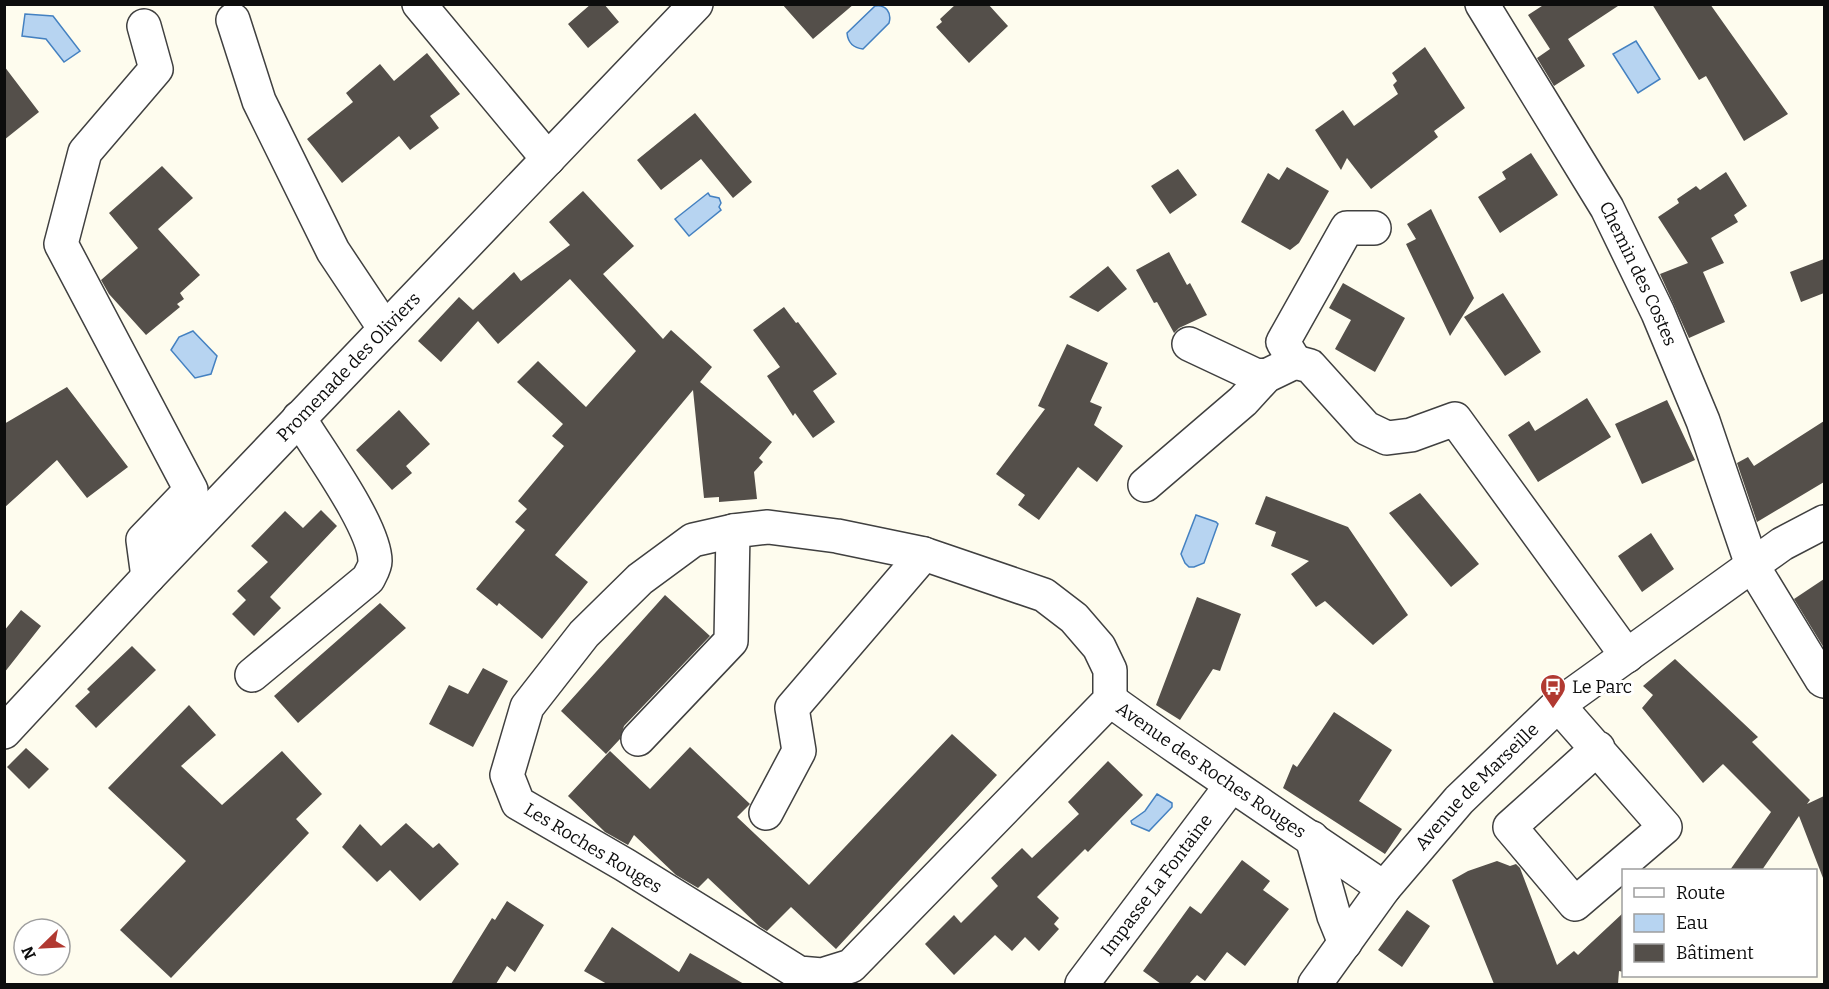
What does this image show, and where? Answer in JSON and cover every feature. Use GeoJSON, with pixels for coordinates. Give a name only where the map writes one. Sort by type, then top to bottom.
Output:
{"type":"FeatureCollection","features":[{"type":"Feature","properties":{"kind":"street"},"geometry":{"type":"LineString","coordinates":[[420,4],[548,159]]}},
{"type":"Feature","properties":{"kind":"street","name":"Promenade des Oliviers"},"geometry":{"type":"LineString","coordinates":[[4,732],[299,418],[696,4]]}},
{"type":"Feature","properties":{"kind":"street","name":"Chemin des Costes"},"geometry":{"type":"LineString","coordinates":[[1488,7],[1606,208],[1658,313],[1703,421],[1752,565],[1824,681]]}},
{"type":"Feature","properties":{"kind":"street"},"geometry":{"type":"LineString","coordinates":[[233,20],[259,101],[333,250],[385,329]]}},
{"type":"Feature","properties":{"kind":"street"},"geometry":{"type":"LineString","coordinates":[[144,26],[156,69],[85,152],[61,244],[191,490],[143,540],[148,577]]}},
{"type":"Feature","properties":{"kind":"street"},"geometry":{"type":"LineString","coordinates":[[1295,362],[1283,342],[1347,228],[1374,228]]}},
{"type":"Feature","properties":{"kind":"street"},"geometry":{"type":"LineString","coordinates":[[1190,344],[1255,375],[1266,376]]}},
{"type":"Feature","properties":{"kind":"street"},"geometry":{"type":"LineString","coordinates":[[1145,485],[1243,401],[1266,376],[1295,362],[1310,366],[1366,428],[1387,438],[1411,435],[1455,419],[1627,656]]}},
{"type":"Feature","properties":{"kind":"street"},"geometry":{"type":"LineString","coordinates":[[252,675],[368,579],[375,564],[372,540],[299,418]]}},
{"type":"Feature","properties":{"kind":"street","name":"Avenue de Marseille"},"geometry":{"type":"LineString","coordinates":[[1315,984],[1384,888],[1459,800],[1558,705],[1782,544],[1824,522]]}},
{"type":"Feature","properties":{"kind":"street","name":"Les Roches Rouges"},"geometry":{"type":"LineString","coordinates":[[768,527],[837,536],[924,554],[1044,595],[1074,618],[1099,647],[1110,670],[1110,700],[850,966],[822,975],[799,973],[624,865],[518,803],[507,775],[527,707],[584,634],[640,579],[693,540],[734,531],[768,527]]}},
{"type":"Feature","properties":{"kind":"street"},"geometry":{"type":"LineString","coordinates":[[638,739],[731,641],[734,531]]}},
{"type":"Feature","properties":{"kind":"street"},"geometry":{"type":"LineString","coordinates":[[766,813],[799,751],[792,708],[924,554]]}},
{"type":"Feature","properties":{"kind":"street","name":"Avenue des Roches Rouges"},"geometry":{"type":"LineString","coordinates":[[1110,700],[1231,786],[1384,888]]}},
{"type":"Feature","properties":{"kind":"street"},"geometry":{"type":"LineString","coordinates":[[1558,705],[1598,748],[1665,826],[1575,904],[1510,827],[1598,748]]}},
{"type":"Feature","properties":{"kind":"street","name":"Impasse La Fontaine"},"geometry":{"type":"LineString","coordinates":[[1082,984],[1231,786]]}},
{"type":"Feature","properties":{"kind":"street","name":"Avenue des Roches Rouges"},"geometry":{"type":"LineString","coordinates":[[1312,838],[1334,916],[1345,942]]}},
{"type":"Feature","properties":{"kind":"water"},"geometry":{"type":"Polygon","coordinates":[[[875,6],[882,6],[887,10],[890,16],[889,23],[863,49],[856,47],[850,42],[847,33],[875,6]]]}},
{"type":"Feature","properties":{"kind":"water"},"geometry":{"type":"Polygon","coordinates":[[[25,14],[53,16],[80,51],[64,62],[46,39],[22,36],[25,14]]]}},
{"type":"Feature","properties":{"kind":"water"},"geometry":{"type":"Polygon","coordinates":[[[1636,41],[1660,79],[1638,93],[1613,54],[1636,41]]]}},
{"type":"Feature","properties":{"kind":"water"},"geometry":{"type":"Polygon","coordinates":[[[708,193],[710,196],[719,198],[721,210],[689,236],[675,219],[708,193]]]}},
{"type":"Feature","properties":{"kind":"water"},"geometry":{"type":"Polygon","coordinates":[[[193,331],[217,356],[211,374],[195,378],[171,350],[179,337],[193,331]]]}},
{"type":"Feature","properties":{"kind":"water"},"geometry":{"type":"Polygon","coordinates":[[[1196,515],[1218,524],[1204,563],[1189,567],[1181,554],[1196,515]]]}},
{"type":"Feature","properties":{"kind":"water"},"geometry":{"type":"Polygon","coordinates":[[[1157,794],[1172,803],[1172,807],[1149,831],[1132,824],[1131,821],[1145,811],[1157,794]]]}},
{"type":"Feature","properties":{"kind":"building"},"geometry":{"type":"Polygon","coordinates":[[[591,4],[604,4],[619,22],[588,48],[568,24],[591,4]]]}},
{"type":"Feature","properties":{"kind":"building"},"geometry":{"type":"Polygon","coordinates":[[[782,4],[854,4],[813,39],[782,4]]]}},
{"type":"Feature","properties":{"kind":"building"},"geometry":{"type":"Polygon","coordinates":[[[956,4],[988,4],[1008,26],[969,63],[936,27],[942,22],[940,19],[956,4]]]}},
{"type":"Feature","properties":{"kind":"building"},"geometry":{"type":"Polygon","coordinates":[[[1545,4],[1621,4],[1568,39],[1585,66],[1554,86],[1537,58],[1550,49],[1528,15],[1545,4]]]}},
{"type":"Feature","properties":{"kind":"building"},"geometry":{"type":"Polygon","coordinates":[[[1652,4],[1710,4],[1788,114],[1744,141],[1706,76],[1699,80],[1652,4]]]}},
{"type":"Feature","properties":{"kind":"building"},"geometry":{"type":"Polygon","coordinates":[[[1425,47],[1465,108],[1434,131],[1438,137],[1371,189],[1347,158],[1341,170],[1315,130],[1343,110],[1354,126],[1398,94],[1393,85],[1397,81],[1392,73],[1425,47]]]}},
{"type":"Feature","properties":{"kind":"building"},"geometry":{"type":"Polygon","coordinates":[[[427,53],[460,94],[430,116],[439,128],[410,150],[399,136],[342,183],[307,139],[353,102],[346,93],[380,64],[394,81],[427,53]]]}},
{"type":"Feature","properties":{"kind":"building"},"geometry":{"type":"Polygon","coordinates":[[[4,66],[39,112],[4,140],[4,66]]]}},
{"type":"Feature","properties":{"kind":"building"},"geometry":{"type":"Polygon","coordinates":[[[695,113],[752,182],[733,198],[701,159],[661,190],[637,160],[695,113]]]}},
{"type":"Feature","properties":{"kind":"building"},"geometry":{"type":"Polygon","coordinates":[[[1531,153],[1558,195],[1500,233],[1478,197],[1506,179],[1502,172],[1531,153]]]}},
{"type":"Feature","properties":{"kind":"building"},"geometry":{"type":"Polygon","coordinates":[[[162,166],[193,198],[158,229],[200,275],[180,293],[184,299],[177,304],[180,307],[146,335],[109,294],[101,280],[138,248],[109,213],[162,166]]]}},
{"type":"Feature","properties":{"kind":"building"},"geometry":{"type":"Polygon","coordinates":[[[1287,167],[1329,191],[1299,243],[1290,250],[1241,222],[1268,173],[1279,180],[1287,167]]]}},
{"type":"Feature","properties":{"kind":"building"},"geometry":{"type":"Polygon","coordinates":[[[1178,169],[1197,195],[1170,214],[1151,186],[1178,169]]]}},
{"type":"Feature","properties":{"kind":"building"},"geometry":{"type":"Polygon","coordinates":[[[1726,172],[1747,206],[1734,215],[1738,222],[1711,238],[1724,263],[1703,272],[1725,322],[1689,338],[1660,274],[1688,263],[1658,217],[1679,203],[1677,199],[1696,186],[1700,190],[1726,172]]]}},
{"type":"Feature","properties":{"kind":"building"},"geometry":{"type":"Polygon","coordinates":[[[583,191],[634,246],[603,274],[663,339],[671,330],[712,367],[700,382],[772,442],[759,458],[763,462],[754,472],[757,499],[719,502],[719,497],[704,498],[693,390],[555,555],[588,582],[542,639],[499,603],[497,606],[476,589],[525,530],[515,522],[527,509],[518,501],[564,446],[552,436],[563,424],[517,382],[538,361],[586,407],[636,351],[570,279],[498,344],[478,321],[441,362],[418,341],[459,297],[473,310],[514,272],[521,281],[570,245],[549,222],[583,191]]]}},
{"type":"Feature","properties":{"kind":"building"},"geometry":{"type":"Polygon","coordinates":[[[1431,209],[1474,298],[1450,336],[1406,244],[1416,239],[1407,224],[1431,209]]]}},
{"type":"Feature","properties":{"kind":"building"},"geometry":{"type":"Polygon","coordinates":[[[1169,252],[1187,285],[1190,283],[1207,315],[1179,328],[1174,333],[1136,270],[1169,252]]]}},
{"type":"Feature","properties":{"kind":"building"},"geometry":{"type":"Polygon","coordinates":[[[1824,259],[1824,293],[1801,302],[1790,272],[1824,259]]]}},
{"type":"Feature","properties":{"kind":"building"},"geometry":{"type":"Polygon","coordinates":[[[1108,266],[1127,289],[1098,312],[1069,297],[1108,266]]]}},
{"type":"Feature","properties":{"kind":"building"},"geometry":{"type":"Polygon","coordinates":[[[1343,283],[1405,318],[1375,372],[1335,349],[1351,320],[1329,308],[1343,283]]]}},
{"type":"Feature","properties":{"kind":"building"},"geometry":{"type":"Polygon","coordinates":[[[1503,293],[1541,352],[1505,376],[1464,317],[1503,293]]]}},
{"type":"Feature","properties":{"kind":"building"},"geometry":{"type":"Polygon","coordinates":[[[784,307],[837,374],[813,391],[835,422],[813,438],[795,413],[793,416],[767,376],[780,367],[753,330],[784,307]]]}},
{"type":"Feature","properties":{"kind":"building"},"geometry":{"type":"Polygon","coordinates":[[[1067,344],[1108,363],[1090,402],[1102,407],[1094,425],[1123,446],[1097,482],[1078,467],[1039,520],[1018,505],[1025,495],[996,474],[1045,409],[1038,406],[1067,344]]]}},
{"type":"Feature","properties":{"kind":"building"},"geometry":{"type":"Polygon","coordinates":[[[67,387],[128,467],[87,498],[57,460],[4,508],[4,424],[67,387]]]}},
{"type":"Feature","properties":{"kind":"building"},"geometry":{"type":"Polygon","coordinates":[[[1587,398],[1611,437],[1538,482],[1508,435],[1529,421],[1535,431],[1587,398]]]}},
{"type":"Feature","properties":{"kind":"building"},"geometry":{"type":"Polygon","coordinates":[[[1667,400],[1695,460],[1642,484],[1615,424],[1667,400]]]}},
{"type":"Feature","properties":{"kind":"building"},"geometry":{"type":"Polygon","coordinates":[[[399,410],[430,444],[406,466],[412,473],[392,490],[356,450],[399,410]]]}},
{"type":"Feature","properties":{"kind":"building"},"geometry":{"type":"Polygon","coordinates":[[[1824,421],[1824,482],[1757,522],[1737,463],[1748,457],[1754,466],[1824,421]]]}},
{"type":"Feature","properties":{"kind":"building"},"geometry":{"type":"Polygon","coordinates":[[[1420,493],[1479,564],[1451,587],[1389,513],[1420,493]]]}},
{"type":"Feature","properties":{"kind":"building"},"geometry":{"type":"Polygon","coordinates":[[[1266,496],[1348,527],[1408,615],[1373,645],[1325,601],[1316,607],[1291,574],[1309,561],[1271,546],[1276,532],[1255,524],[1266,496]]]}},
{"type":"Feature","properties":{"kind":"building"},"geometry":{"type":"Polygon","coordinates":[[[321,510],[337,526],[270,597],[281,608],[254,636],[232,614],[246,600],[237,591],[268,562],[251,546],[285,511],[303,528],[321,510]]]}},
{"type":"Feature","properties":{"kind":"building"},"geometry":{"type":"Polygon","coordinates":[[[1651,533],[1674,569],[1642,592],[1618,556],[1651,533]]]}},
{"type":"Feature","properties":{"kind":"building"},"geometry":{"type":"Polygon","coordinates":[[[1824,579],[1824,648],[1794,599],[1824,579]]]}},
{"type":"Feature","properties":{"kind":"building"},"geometry":{"type":"Polygon","coordinates":[[[665,595],[710,636],[624,726],[620,739],[606,754],[561,711],[665,595]]]}},
{"type":"Feature","properties":{"kind":"building"},"geometry":{"type":"Polygon","coordinates":[[[1197,597],[1241,614],[1220,671],[1213,669],[1180,720],[1156,705],[1197,597]]]}},
{"type":"Feature","properties":{"kind":"building"},"geometry":{"type":"Polygon","coordinates":[[[380,603],[406,628],[298,723],[274,696],[380,603]]]}},
{"type":"Feature","properties":{"kind":"building"},"geometry":{"type":"Polygon","coordinates":[[[21,610],[41,626],[4,673],[4,631],[21,610]]]}},
{"type":"Feature","properties":{"kind":"building"},"geometry":{"type":"Polygon","coordinates":[[[132,646],[156,670],[96,728],[75,706],[90,692],[87,689],[132,646]]]}},
{"type":"Feature","properties":{"kind":"building"},"geometry":{"type":"Polygon","coordinates":[[[1675,659],[1758,737],[1752,742],[1810,800],[1807,804],[1824,796],[1823,878],[1799,816],[1763,869],[1731,869],[1771,812],[1723,764],[1703,783],[1642,708],[1653,695],[1643,686],[1675,659]]]}},
{"type":"Feature","properties":{"kind":"building"},"geometry":{"type":"Polygon","coordinates":[[[483,668],[508,681],[473,747],[429,724],[449,685],[468,694],[483,668]]]}},
{"type":"Feature","properties":{"kind":"building"},"geometry":{"type":"Polygon","coordinates":[[[189,705],[216,735],[181,766],[222,805],[282,751],[322,794],[296,819],[309,833],[171,978],[120,930],[186,861],[108,788],[189,705]]]}},
{"type":"Feature","properties":{"kind":"building"},"geometry":{"type":"Polygon","coordinates":[[[1334,712],[1392,750],[1359,801],[1402,829],[1385,854],[1283,788],[1293,764],[1297,767],[1334,712]]]}},
{"type":"Feature","properties":{"kind":"building"},"geometry":{"type":"Polygon","coordinates":[[[952,734],[997,775],[836,949],[791,907],[767,931],[708,878],[698,888],[676,875],[634,835],[628,845],[605,832],[568,796],[610,751],[650,789],[690,747],[750,804],[737,817],[809,885],[952,734]]]}},
{"type":"Feature","properties":{"kind":"building"},"geometry":{"type":"Polygon","coordinates":[[[26,748],[49,769],[29,789],[7,767],[26,748]]]}},
{"type":"Feature","properties":{"kind":"building"},"geometry":{"type":"Polygon","coordinates":[[[1108,761],[1143,795],[1088,852],[1085,849],[1037,897],[1059,918],[1054,924],[1059,929],[1039,951],[1025,937],[1012,951],[995,935],[954,975],[925,944],[954,915],[961,923],[998,886],[991,878],[1022,848],[1032,858],[1079,814],[1068,802],[1108,761]]]}},
{"type":"Feature","properties":{"kind":"building"},"geometry":{"type":"Polygon","coordinates":[[[406,823],[433,848],[439,843],[459,864],[420,901],[390,870],[377,882],[342,847],[360,824],[381,846],[406,823]]]}},
{"type":"Feature","properties":{"kind":"building"},"geometry":{"type":"Polygon","coordinates":[[[1242,860],[1270,881],[1263,890],[1289,909],[1245,966],[1227,952],[1205,981],[1197,975],[1189,984],[1161,984],[1143,971],[1190,906],[1201,914],[1242,860]]]}},
{"type":"Feature","properties":{"kind":"building"},"geometry":{"type":"Polygon","coordinates":[[[1497,861],[1510,866],[1516,864],[1520,868],[1557,965],[1574,951],[1578,955],[1622,914],[1622,972],[1619,971],[1618,984],[1494,984],[1452,880],[1468,871],[1497,861]]]}},
{"type":"Feature","properties":{"kind":"building"},"geometry":{"type":"Polygon","coordinates":[[[507,901],[544,925],[515,972],[507,966],[496,984],[451,984],[492,918],[495,920],[507,901]]]}},
{"type":"Feature","properties":{"kind":"building"},"geometry":{"type":"Polygon","coordinates":[[[1407,910],[1430,926],[1402,967],[1378,950],[1407,910]]]}},
{"type":"Feature","properties":{"kind":"building"},"geometry":{"type":"Polygon","coordinates":[[[612,927],[679,972],[690,953],[744,984],[607,984],[584,971],[612,927]]]}},
{"type":"Feature","properties":{"kind":"place","name":"Le Parc"},"geometry":{"type":"Point","coordinates":[1553,710]}}]}
